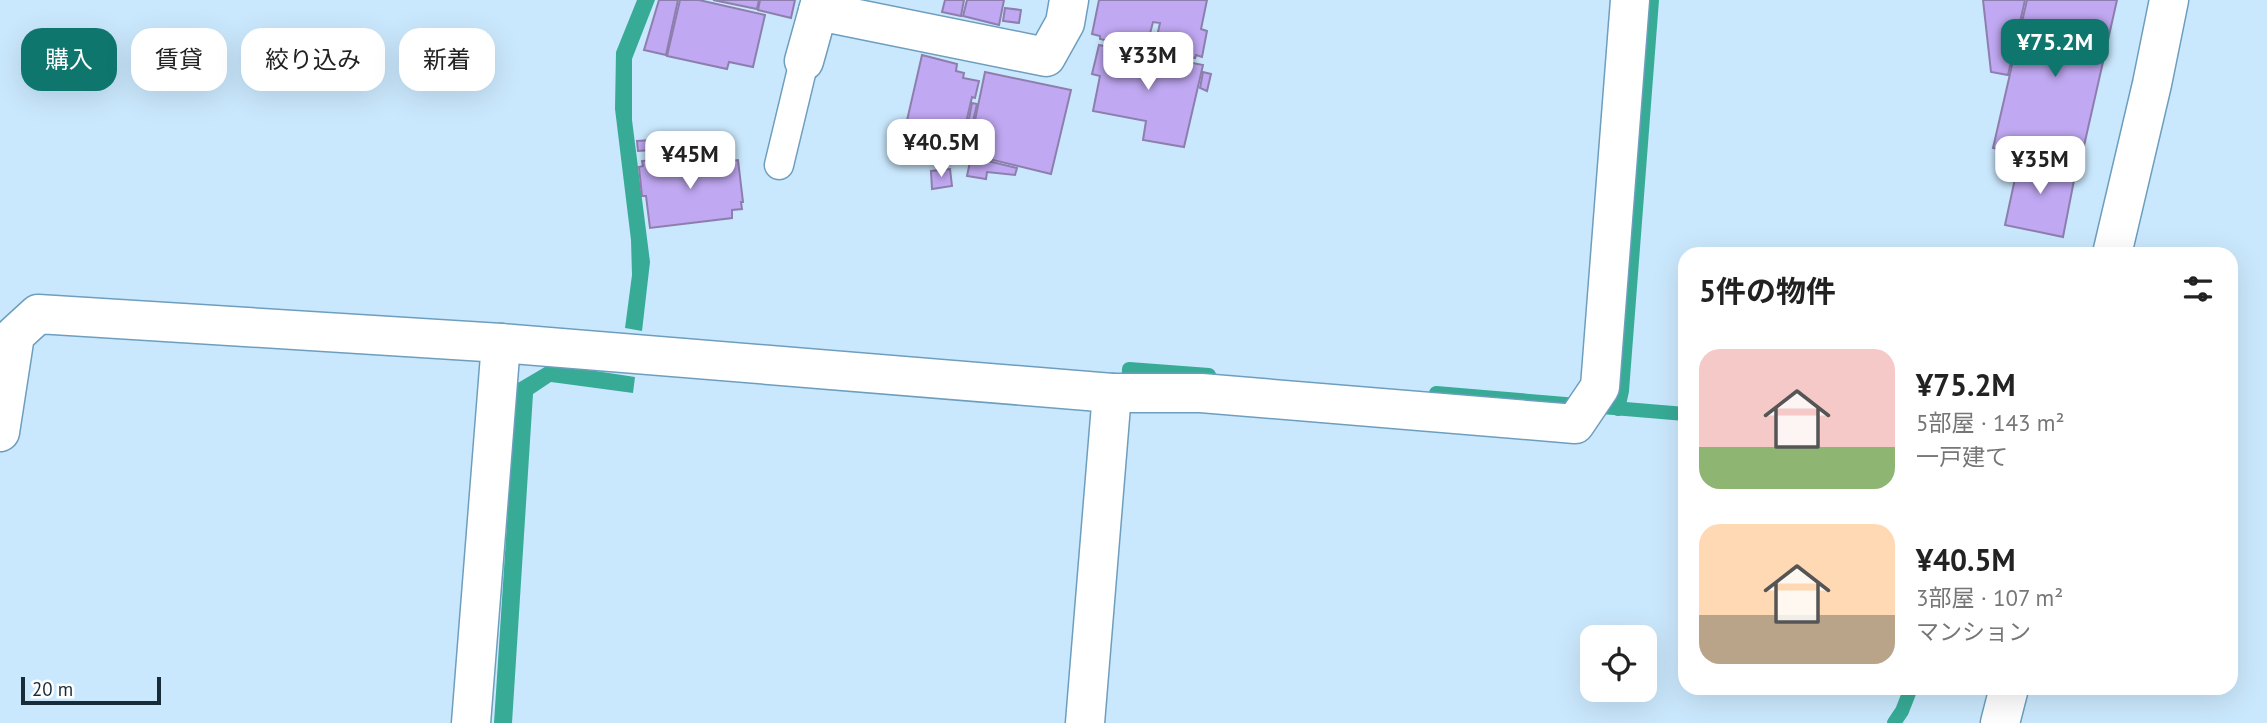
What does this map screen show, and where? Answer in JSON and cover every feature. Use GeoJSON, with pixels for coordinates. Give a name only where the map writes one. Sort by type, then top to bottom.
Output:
{"type":"FeatureCollection","features":[{"type":"Feature","properties":{"kind":"street"},"geometry":{"type":"LineString","coordinates":[[804,61],[819,5],[1046,57],[1065,23],[1069,0]]}},
{"type":"Feature","properties":{"kind":"street"},"geometry":{"type":"LineString","coordinates":[[0,432],[15,335],[38,314],[501,343],[1112,393],[1201,393],[1575,424],[1600,387],[1630,0]]}},
{"type":"Feature","properties":{"kind":"street"},"geometry":{"type":"LineString","coordinates":[[2114,247],[2169,0]]}},
{"type":"Feature","properties":{"kind":"street"},"geometry":{"type":"LineString","coordinates":[[471,723],[501,343]]}},
{"type":"Feature","properties":{"kind":"street"},"geometry":{"type":"LineString","coordinates":[[1085,723],[1112,393]]}},
{"type":"Feature","properties":{"kind":"street"},"geometry":{"type":"LineString","coordinates":[[2000,723],[2007,695]]}},
{"type":"Feature","properties":{"kind":"lane"},"geometry":{"type":"LineString","coordinates":[[779,165],[804,61]]}},
{"type":"Feature","properties":{"kind":"shaded area"},"geometry":{"type":"Polygon","coordinates":[[[637,0],[655,0],[632,59],[632,120],[650,262],[642,331],[625,328],[632,275],[631,240],[615,109],[616,52],[637,0]]]}},
{"type":"Feature","properties":{"kind":"shaded area"},"geometry":{"type":"Polygon","coordinates":[[[550,364],[635,377],[633,393],[551,382],[533,394],[512,723],[494,723],[516,384],[550,364]]]}},
{"type":"Feature","properties":{"kind":"building"},"geometry":{"type":"Polygon","coordinates":[[[659,0],[678,0],[666,55],[644,50],[659,0]]]}},
{"type":"Feature","properties":{"kind":"building"},"geometry":{"type":"Polygon","coordinates":[[[680,0],[699,0],[765,15],[753,67],[729,62],[727,69],[667,56],[680,0]]]}},
{"type":"Feature","properties":{"kind":"building"},"geometry":{"type":"Polygon","coordinates":[[[713,0],[759,0],[757,9],[713,0]]]}},
{"type":"Feature","properties":{"kind":"building"},"geometry":{"type":"Polygon","coordinates":[[[760,0],[795,0],[791,18],[758,10],[760,0]]]}},
{"type":"Feature","properties":{"kind":"building"},"geometry":{"type":"Polygon","coordinates":[[[945,0],[964,0],[961,16],[942,12],[945,0]]]}},
{"type":"Feature","properties":{"kind":"building"},"geometry":{"type":"Polygon","coordinates":[[[967,0],[1004,0],[999,25],[963,16],[967,0]]]}},
{"type":"Feature","properties":{"kind":"building"},"geometry":{"type":"Polygon","coordinates":[[[1099,0],[1207,0],[1201,29],[1207,31],[1202,57],[1154,50],[1160,23],[1153,22],[1146,49],[1100,39],[1100,36],[1092,34],[1099,0]]]}},
{"type":"Feature","properties":{"kind":"building"},"geometry":{"type":"Polygon","coordinates":[[[1983,0],[2025,0],[2008,75],[1991,72],[1983,0]]]}},
{"type":"Feature","properties":{"kind":"building"},"geometry":{"type":"Polygon","coordinates":[[[2027,0],[2117,0],[2079,168],[1993,148],[2027,0]]]}},
{"type":"Feature","properties":{"kind":"building"},"geometry":{"type":"Polygon","coordinates":[[[1005,8],[1021,10],[1019,23],[1003,21],[1005,8]]]}},
{"type":"Feature","properties":{"kind":"building"},"geometry":{"type":"Polygon","coordinates":[[[1099,45],[1203,65],[1184,147],[1143,140],[1146,121],[1093,111],[1100,76],[1092,74],[1099,45]]]}},
{"type":"Feature","properties":{"kind":"building"},"geometry":{"type":"Polygon","coordinates":[[[922,55],[957,64],[956,71],[964,73],[963,78],[979,81],[975,98],[972,97],[962,140],[966,140],[963,152],[959,151],[957,159],[943,156],[942,161],[905,153],[908,139],[903,138],[922,55]]]}},
{"type":"Feature","properties":{"kind":"building"},"geometry":{"type":"Polygon","coordinates":[[[985,72],[1071,90],[1051,174],[968,154],[985,72]]]}},
{"type":"Feature","properties":{"kind":"building"},"geometry":{"type":"Polygon","coordinates":[[[1203,72],[1211,74],[1207,91],[1200,88],[1203,72]]]}},
{"type":"Feature","properties":{"kind":"building"},"geometry":{"type":"Polygon","coordinates":[[[972,103],[977,104],[971,130],[967,129],[972,103]]]}},
{"type":"Feature","properties":{"kind":"building"},"geometry":{"type":"Polygon","coordinates":[[[652,140],[652,150],[638,151],[637,141],[652,140]]]}},
{"type":"Feature","properties":{"kind":"building"},"geometry":{"type":"Polygon","coordinates":[[[2013,155],[2076,170],[2063,237],[2005,225],[2016,174],[2009,172],[2013,155]]]}},
{"type":"Feature","properties":{"kind":"building"},"geometry":{"type":"Polygon","coordinates":[[[675,157],[677,162],[697,159],[698,165],[738,160],[742,209],[732,210],[732,218],[650,228],[646,196],[642,196],[639,167],[643,166],[642,161],[675,157]]]}},
{"type":"Feature","properties":{"kind":"building"},"geometry":{"type":"Polygon","coordinates":[[[971,157],[1017,168],[1015,175],[987,172],[986,179],[967,176],[971,157]]]}},
{"type":"Feature","properties":{"kind":"building"},"geometry":{"type":"Polygon","coordinates":[[[950,169],[952,186],[932,189],[931,171],[950,169]]]}},
{"type":"Feature","properties":{"kind":"waterway"},"geometry":{"type":"LineString","coordinates":[[1618,409],[1622,391],[1652,0]]}},
{"type":"Feature","properties":{"kind":"waterway"},"geometry":{"type":"LineString","coordinates":[[1128,390],[1129,369],[1209,375]]}},
{"type":"Feature","properties":{"kind":"waterway"},"geometry":{"type":"LineString","coordinates":[[1436,393],[1678,413]]}},
{"type":"Feature","properties":{"kind":"waterway"},"geometry":{"type":"LineString","coordinates":[[1894,723],[1908,695]]}}]}
